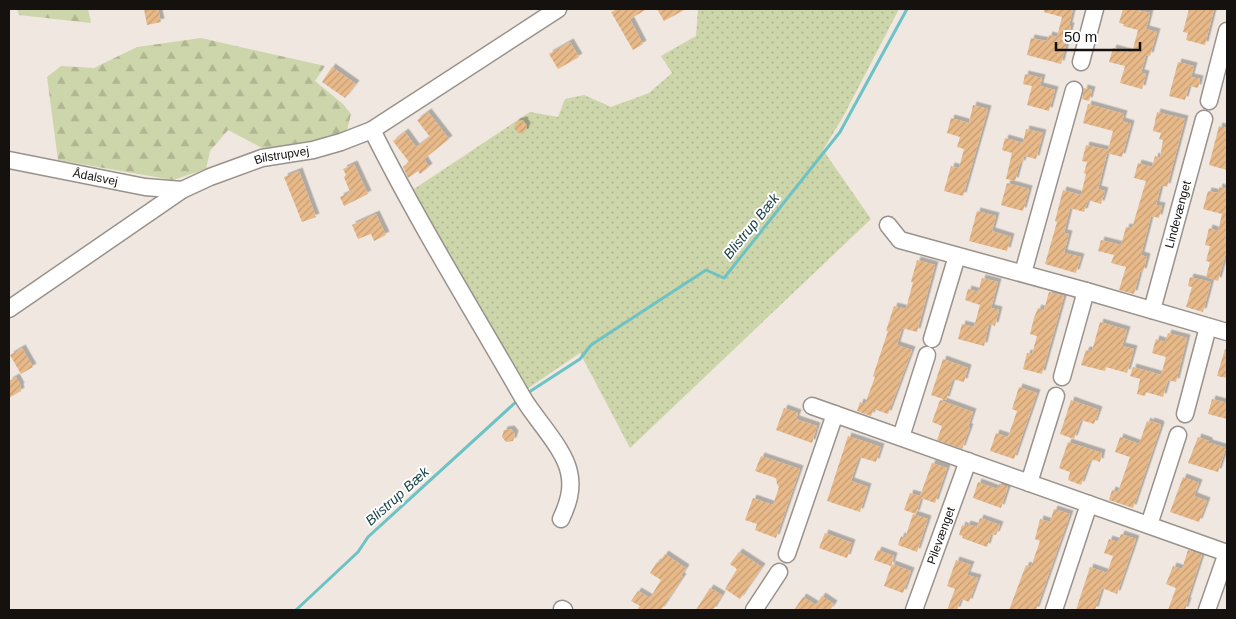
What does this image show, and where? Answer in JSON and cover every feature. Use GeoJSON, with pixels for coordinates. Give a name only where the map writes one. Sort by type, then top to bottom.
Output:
{"type":"FeatureCollection","features":[{"type":"Feature","properties":{"kind":"street","name":"Bilstrupvej"},"geometry":{"type":"LineString","coordinates":[[9,309],[182,190],[210,177],[262,158],[312,150],[372,130],[558,9]]}},
{"type":"Feature","properties":{"kind":"street"},"geometry":{"type":"LineString","coordinates":[[1081,62],[1095,9]]}},
{"type":"Feature","properties":{"kind":"street"},"geometry":{"type":"LineString","coordinates":[[1209,101],[1227,30]]}},
{"type":"Feature","properties":{"kind":"street"},"geometry":{"type":"LineString","coordinates":[[1023,273],[1074,90]]}},
{"type":"Feature","properties":{"kind":"street","name":"Lindevænget"},"geometry":{"type":"LineString","coordinates":[[1152,310],[1204,119]]}},
{"type":"Feature","properties":{"kind":"street"},"geometry":{"type":"LineString","coordinates":[[372,130],[402,190],[523,398],[565,461],[569,471],[570,494],[561,520]]}},
{"type":"Feature","properties":{"kind":"street","name":"Ådalsvej"},"geometry":{"type":"LineString","coordinates":[[9,160],[145,187],[182,190]]}},
{"type":"Feature","properties":{"kind":"street"},"geometry":{"type":"LineString","coordinates":[[888,225],[900,240],[1023,273],[1227,332]]}},
{"type":"Feature","properties":{"kind":"street"},"geometry":{"type":"LineString","coordinates":[[932,339],[957,256]]}},
{"type":"Feature","properties":{"kind":"street"},"geometry":{"type":"LineString","coordinates":[[1062,377],[1086,291]]}},
{"type":"Feature","properties":{"kind":"street"},"geometry":{"type":"LineString","coordinates":[[1185,414],[1208,327]]}},
{"type":"Feature","properties":{"kind":"street"},"geometry":{"type":"LineString","coordinates":[[901,437],[927,355]]}},
{"type":"Feature","properties":{"kind":"street"},"geometry":{"type":"LineString","coordinates":[[1029,482],[1056,396]]}},
{"type":"Feature","properties":{"kind":"street"},"geometry":{"type":"LineString","coordinates":[[812,406],[1227,553],[1207,610]]}},
{"type":"Feature","properties":{"kind":"street"},"geometry":{"type":"LineString","coordinates":[[787,554],[835,414]]}},
{"type":"Feature","properties":{"kind":"street"},"geometry":{"type":"LineString","coordinates":[[1149,525],[1178,435]]}},
{"type":"Feature","properties":{"kind":"street","name":"Pilevænget"},"geometry":{"type":"LineString","coordinates":[[914,610],[968,461]]}},
{"type":"Feature","properties":{"kind":"street"},"geometry":{"type":"LineString","coordinates":[[1054,610],[1089,504]]}},
{"type":"Feature","properties":{"kind":"street"},"geometry":{"type":"LineString","coordinates":[[754,610],[780,572]]}},
{"type":"Feature","properties":{"kind":"green space"},"geometry":{"type":"Polygon","coordinates":[[[17,9],[88,9],[91,23],[19,15],[17,9]]]}},
{"type":"Feature","properties":{"kind":"green space"},"geometry":{"type":"Polygon","coordinates":[[[698,9],[899,9],[843,117],[823,150],[871,219],[630,448],[580,353],[524,391],[408,193],[530,112],[558,117],[565,99],[584,95],[611,107],[649,93],[672,73],[661,56],[696,36],[698,9]]]}},
{"type":"Feature","properties":{"kind":"green space"},"geometry":{"type":"Polygon","coordinates":[[[201,38],[325,66],[315,81],[343,104],[351,114],[346,134],[264,149],[228,130],[210,151],[206,169],[173,180],[58,160],[47,77],[61,66],[94,68],[137,47],[201,38]]]}},
{"type":"Feature","properties":{"kind":"building"},"geometry":{"type":"Polygon","coordinates":[[[144,9],[158,9],[161,22],[147,25],[144,9]]]}},
{"type":"Feature","properties":{"kind":"building"},"geometry":{"type":"Polygon","coordinates":[[[617,9],[647,9],[630,19],[643,44],[633,50],[611,12],[617,9]]]}},
{"type":"Feature","properties":{"kind":"building"},"geometry":{"type":"Polygon","coordinates":[[[657,9],[686,9],[664,21],[657,9]]]}},
{"type":"Feature","properties":{"kind":"building"},"geometry":{"type":"Polygon","coordinates":[[[1044,9],[1073,9],[1069,26],[1071,26],[1061,64],[1027,55],[1031,38],[1047,41],[1049,35],[1057,37],[1062,17],[1044,12],[1044,9]]]}},
{"type":"Feature","properties":{"kind":"building"},"geometry":{"type":"Polygon","coordinates":[[[1123,9],[1150,13],[1146,29],[1157,32],[1150,56],[1146,55],[1141,73],[1146,74],[1142,89],[1120,83],[1125,66],[1109,62],[1113,48],[1132,53],[1138,30],[1119,23],[1123,9]]]}},
{"type":"Feature","properties":{"kind":"building"},"geometry":{"type":"Polygon","coordinates":[[[1189,9],[1214,9],[1205,45],[1186,40],[1188,33],[1183,32],[1189,9]]]}},
{"type":"Feature","properties":{"kind":"building"},"geometry":{"type":"Polygon","coordinates":[[[570,42],[579,57],[558,69],[549,54],[570,42]]]}},
{"type":"Feature","properties":{"kind":"building"},"geometry":{"type":"Polygon","coordinates":[[[1178,62],[1194,66],[1191,77],[1200,79],[1198,88],[1189,86],[1185,100],[1169,96],[1178,62]]]}},
{"type":"Feature","properties":{"kind":"building"},"geometry":{"type":"Polygon","coordinates":[[[332,67],[356,84],[345,98],[322,82],[332,67]]]}},
{"type":"Feature","properties":{"kind":"building"},"geometry":{"type":"Polygon","coordinates":[[[1025,74],[1042,78],[1040,86],[1055,90],[1049,111],[1027,105],[1032,86],[1023,84],[1025,74]]]}},
{"type":"Feature","properties":{"kind":"building"},"geometry":{"type":"Polygon","coordinates":[[[1084,88],[1092,90],[1089,101],[1082,99],[1084,88]]]}},
{"type":"Feature","properties":{"kind":"building"},"geometry":{"type":"Polygon","coordinates":[[[1088,104],[1124,114],[1122,121],[1131,124],[1122,157],[1107,153],[1098,189],[1105,191],[1101,204],[1088,200],[1084,212],[1070,208],[1064,233],[1069,234],[1064,253],[1081,257],[1076,273],[1045,264],[1057,222],[1055,221],[1063,190],[1081,195],[1086,174],[1084,173],[1087,162],[1082,161],[1086,145],[1108,150],[1113,131],[1083,123],[1088,104]]]}},
{"type":"Feature","properties":{"kind":"building"},"geometry":{"type":"Polygon","coordinates":[[[973,105],[988,109],[963,196],[944,191],[951,166],[959,168],[964,149],[957,147],[960,137],[947,133],[951,118],[969,123],[973,105]]]}},
{"type":"Feature","properties":{"kind":"building"},"geometry":{"type":"Polygon","coordinates":[[[428,112],[449,139],[424,159],[429,167],[420,174],[418,171],[408,178],[403,167],[409,162],[393,141],[405,132],[416,147],[430,137],[417,120],[428,112]]]}},
{"type":"Feature","properties":{"kind":"building"},"geometry":{"type":"Polygon","coordinates":[[[1157,112],[1185,119],[1167,187],[1161,185],[1156,205],[1162,206],[1159,218],[1151,216],[1141,255],[1147,257],[1143,272],[1140,271],[1134,294],[1119,290],[1126,267],[1111,263],[1114,255],[1098,251],[1101,240],[1121,245],[1126,227],[1132,228],[1146,181],[1134,178],[1138,163],[1152,167],[1155,156],[1160,158],[1163,140],[1159,139],[1161,133],[1153,131],[1157,112]]]}},
{"type":"Feature","properties":{"kind":"building"},"geometry":{"type":"Polygon","coordinates":[[[523,120],[527,126],[525,132],[518,133],[514,128],[516,122],[523,120]]]}},
{"type":"Feature","properties":{"kind":"building"},"geometry":{"type":"Polygon","coordinates":[[[1219,126],[1227,128],[1227,170],[1209,165],[1219,126]]]}},
{"type":"Feature","properties":{"kind":"building"},"geometry":{"type":"Polygon","coordinates":[[[1026,129],[1043,133],[1036,159],[1024,156],[1015,181],[1006,179],[1012,153],[1002,150],[1005,138],[1023,143],[1026,129]]]}},
{"type":"Feature","properties":{"kind":"building"},"geometry":{"type":"Polygon","coordinates":[[[354,164],[368,194],[344,206],[340,197],[350,192],[343,169],[354,164]]]}},
{"type":"Feature","properties":{"kind":"building"},"geometry":{"type":"Polygon","coordinates":[[[299,171],[316,217],[302,222],[284,177],[299,171]]]}},
{"type":"Feature","properties":{"kind":"building"},"geometry":{"type":"Polygon","coordinates":[[[1007,183],[1029,189],[1023,211],[1001,205],[1007,183]]]}},
{"type":"Feature","properties":{"kind":"building"},"geometry":{"type":"Polygon","coordinates":[[[1219,187],[1227,189],[1227,249],[1218,281],[1206,277],[1210,262],[1206,261],[1210,246],[1205,245],[1209,228],[1218,231],[1222,214],[1203,209],[1208,191],[1218,193],[1219,187]]]}},
{"type":"Feature","properties":{"kind":"building"},"geometry":{"type":"Polygon","coordinates":[[[977,211],[996,216],[992,231],[1011,237],[1007,251],[969,241],[977,211]]]}},
{"type":"Feature","properties":{"kind":"building"},"geometry":{"type":"Polygon","coordinates":[[[376,214],[386,235],[374,241],[371,234],[358,239],[352,225],[376,214]]]}},
{"type":"Feature","properties":{"kind":"building"},"geometry":{"type":"Polygon","coordinates":[[[917,260],[935,265],[917,332],[902,328],[897,345],[912,350],[888,414],[874,409],[871,416],[857,411],[860,402],[865,404],[875,377],[873,376],[894,306],[906,309],[917,260]]]}},
{"type":"Feature","properties":{"kind":"building"},"geometry":{"type":"Polygon","coordinates":[[[1190,277],[1211,282],[1203,312],[1186,307],[1192,287],[1188,286],[1190,277]]]}},
{"type":"Feature","properties":{"kind":"building"},"geometry":{"type":"Polygon","coordinates":[[[982,278],[998,282],[991,308],[999,310],[995,326],[989,324],[984,346],[958,339],[962,324],[974,327],[980,305],[965,300],[968,289],[978,292],[982,278]]]}},
{"type":"Feature","properties":{"kind":"building"},"geometry":{"type":"Polygon","coordinates":[[[1049,292],[1064,296],[1042,374],[1023,369],[1027,353],[1032,354],[1037,336],[1030,334],[1034,318],[1038,308],[1044,310],[1049,292]]]}},
{"type":"Feature","properties":{"kind":"building"},"geometry":{"type":"Polygon","coordinates":[[[1100,322],[1127,330],[1122,346],[1134,349],[1127,373],[1106,367],[1105,371],[1081,365],[1086,350],[1092,351],[1100,322]]]}},
{"type":"Feature","properties":{"kind":"building"},"geometry":{"type":"Polygon","coordinates":[[[1168,333],[1187,338],[1176,382],[1168,380],[1163,397],[1146,392],[1145,396],[1137,394],[1140,379],[1130,376],[1133,367],[1161,375],[1166,357],[1152,353],[1156,339],[1165,342],[1168,333]]]}},
{"type":"Feature","properties":{"kind":"building"},"geometry":{"type":"Polygon","coordinates":[[[22,348],[33,367],[21,374],[10,355],[22,348]]]}},
{"type":"Feature","properties":{"kind":"building"},"geometry":{"type":"Polygon","coordinates":[[[1225,349],[1227,350],[1227,378],[1217,376],[1225,349]]]}},
{"type":"Feature","properties":{"kind":"building"},"geometry":{"type":"Polygon","coordinates":[[[943,359],[968,368],[964,382],[953,379],[946,400],[931,395],[943,359]]]}},
{"type":"Feature","properties":{"kind":"building"},"geometry":{"type":"Polygon","coordinates":[[[16,377],[21,386],[21,391],[9,398],[9,381],[16,377]]]}},
{"type":"Feature","properties":{"kind":"building"},"geometry":{"type":"Polygon","coordinates":[[[1019,387],[1037,393],[1014,459],[990,451],[996,433],[1008,437],[1017,411],[1012,409],[1019,387]]]}},
{"type":"Feature","properties":{"kind":"building"},"geometry":{"type":"Polygon","coordinates":[[[1212,399],[1227,403],[1227,419],[1208,414],[1212,399]]]}},
{"type":"Feature","properties":{"kind":"building"},"geometry":{"type":"Polygon","coordinates":[[[940,400],[973,412],[962,449],[937,440],[942,426],[932,422],[940,400]]]}},
{"type":"Feature","properties":{"kind":"building"},"geometry":{"type":"Polygon","coordinates":[[[1071,400],[1099,410],[1094,424],[1081,420],[1074,439],[1060,434],[1071,400]]]}},
{"type":"Feature","properties":{"kind":"building"},"geometry":{"type":"Polygon","coordinates":[[[784,408],[798,413],[796,419],[817,426],[812,443],[776,430],[784,408]]]}},
{"type":"Feature","properties":{"kind":"building"},"geometry":{"type":"Polygon","coordinates":[[[1147,421],[1160,424],[1161,426],[1133,508],[1109,500],[1112,490],[1118,492],[1130,457],[1115,452],[1120,437],[1139,444],[1147,421]]]}},
{"type":"Feature","properties":{"kind":"building"},"geometry":{"type":"Polygon","coordinates":[[[511,429],[515,434],[513,441],[506,442],[502,437],[504,430],[511,429]]]}},
{"type":"Feature","properties":{"kind":"building"},"geometry":{"type":"Polygon","coordinates":[[[848,436],[881,447],[876,462],[859,457],[851,481],[868,487],[860,512],[827,501],[848,436]]]}},
{"type":"Feature","properties":{"kind":"building"},"geometry":{"type":"Polygon","coordinates":[[[1198,437],[1209,441],[1209,443],[1226,448],[1218,472],[1188,463],[1198,437]]]}},
{"type":"Feature","properties":{"kind":"building"},"geometry":{"type":"Polygon","coordinates":[[[1068,442],[1102,453],[1100,462],[1092,459],[1091,464],[1089,463],[1081,485],[1068,480],[1070,472],[1059,468],[1068,442]]]}},
{"type":"Feature","properties":{"kind":"building"},"geometry":{"type":"Polygon","coordinates":[[[761,456],[800,469],[776,538],[755,530],[757,524],[745,520],[753,498],[773,505],[779,487],[776,478],[755,471],[761,456]]]}},
{"type":"Feature","properties":{"kind":"building"},"geometry":{"type":"Polygon","coordinates":[[[932,463],[947,468],[935,503],[921,498],[916,514],[904,510],[910,493],[920,496],[932,463]]]}},
{"type":"Feature","properties":{"kind":"building"},"geometry":{"type":"Polygon","coordinates":[[[1183,477],[1199,483],[1194,496],[1207,501],[1199,522],[1170,512],[1183,477]]]}},
{"type":"Feature","properties":{"kind":"building"},"geometry":{"type":"Polygon","coordinates":[[[978,482],[997,489],[999,484],[1008,487],[1001,508],[973,498],[978,482]]]}},
{"type":"Feature","properties":{"kind":"building"},"geometry":{"type":"Polygon","coordinates":[[[1054,509],[1070,514],[1036,610],[1009,610],[1026,565],[1031,567],[1040,541],[1035,539],[1040,519],[1050,522],[1054,509]]]}},
{"type":"Feature","properties":{"kind":"building"},"geometry":{"type":"Polygon","coordinates":[[[913,514],[928,519],[917,552],[898,545],[901,536],[905,538],[913,514]]]}},
{"type":"Feature","properties":{"kind":"building"},"geometry":{"type":"Polygon","coordinates":[[[980,518],[1000,525],[996,535],[991,534],[987,547],[962,538],[963,536],[959,535],[962,525],[966,527],[967,524],[977,527],[980,518]]]}},
{"type":"Feature","properties":{"kind":"building"},"geometry":{"type":"Polygon","coordinates":[[[825,533],[852,543],[847,558],[819,548],[825,533]]]}},
{"type":"Feature","properties":{"kind":"building"},"geometry":{"type":"Polygon","coordinates":[[[1121,534],[1136,539],[1117,594],[1102,588],[1095,610],[1076,610],[1090,567],[1107,573],[1113,556],[1104,553],[1109,539],[1118,542],[1121,534]]]}},
{"type":"Feature","properties":{"kind":"building"},"geometry":{"type":"Polygon","coordinates":[[[878,550],[894,556],[891,566],[874,560],[878,550]]]}},
{"type":"Feature","properties":{"kind":"building"},"geometry":{"type":"Polygon","coordinates":[[[1188,550],[1202,555],[1185,610],[1168,610],[1176,588],[1166,584],[1173,566],[1182,569],[1188,550]]]}},
{"type":"Feature","properties":{"kind":"building"},"geometry":{"type":"Polygon","coordinates":[[[739,552],[762,567],[740,599],[725,589],[737,569],[730,564],[739,552]]]}},
{"type":"Feature","properties":{"kind":"building"},"geometry":{"type":"Polygon","coordinates":[[[665,554],[686,568],[681,576],[683,577],[661,610],[637,610],[640,606],[631,601],[638,591],[650,598],[661,580],[650,573],[665,554]]]}},
{"type":"Feature","properties":{"kind":"building"},"geometry":{"type":"Polygon","coordinates":[[[956,560],[971,565],[967,575],[978,578],[969,602],[961,599],[957,610],[947,610],[955,589],[947,586],[956,560]]]}},
{"type":"Feature","properties":{"kind":"building"},"geometry":{"type":"Polygon","coordinates":[[[892,564],[911,571],[903,593],[884,586],[892,564]]]}},
{"type":"Feature","properties":{"kind":"building"},"geometry":{"type":"Polygon","coordinates":[[[710,588],[722,595],[713,610],[696,610],[710,588]]]}},
{"type":"Feature","properties":{"kind":"building"},"geometry":{"type":"Polygon","coordinates":[[[822,596],[834,604],[830,610],[794,610],[803,597],[816,605],[822,596]]]}},
{"type":"Feature","properties":{"kind":"waterway","name":"Blistrup Bæk"},"geometry":{"type":"LineString","coordinates":[[526,394],[580,359],[591,345],[706,270],[724,278],[840,132],[907,9]]}},
{"type":"Feature","properties":{"kind":"waterway","name":"Blistrup Bæk"},"geometry":{"type":"LineString","coordinates":[[296,610],[358,552],[368,537],[517,401]]}}]}
